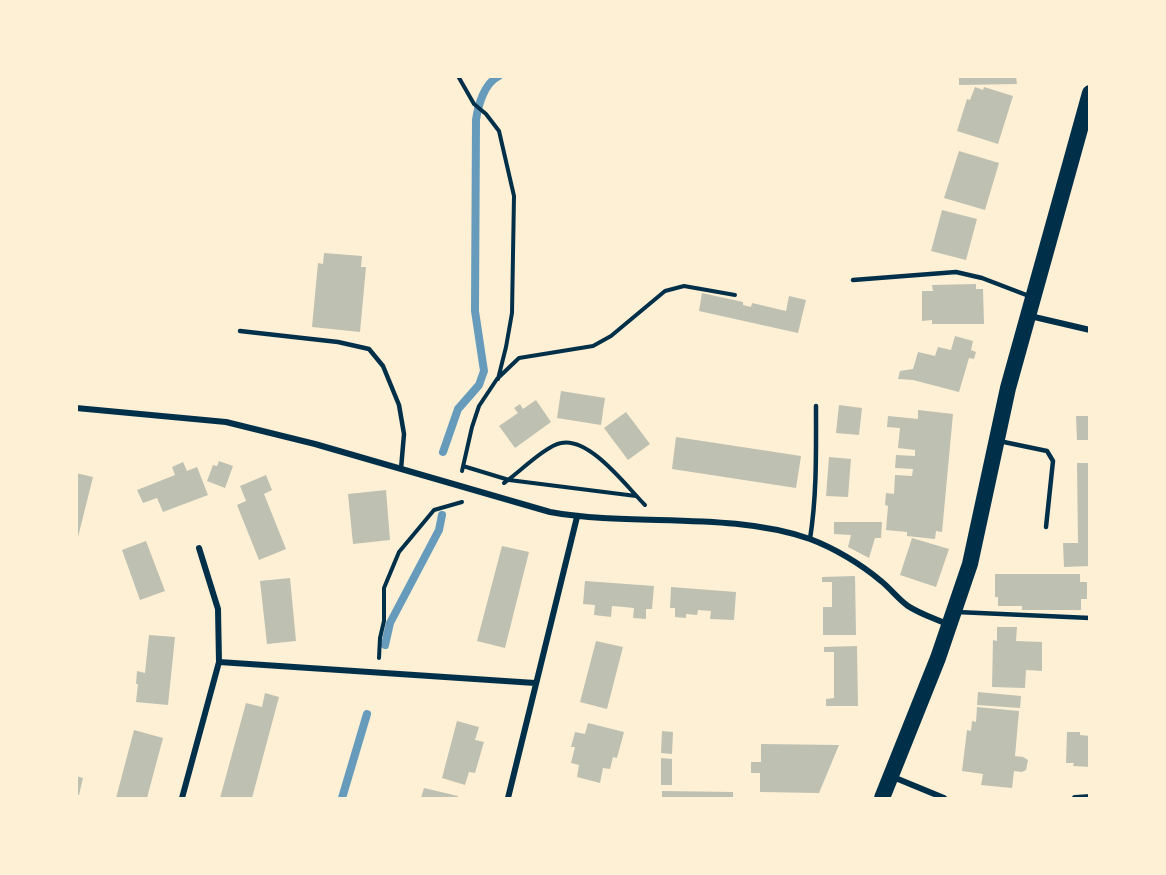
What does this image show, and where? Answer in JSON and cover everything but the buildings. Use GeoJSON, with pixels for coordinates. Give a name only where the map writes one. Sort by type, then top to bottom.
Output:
{"type":"FeatureCollection","features":[{"type":"Feature","properties":{"kind":"highway"},"geometry":{"type":"LineString","coordinates":[[882,798],[952,619],[976,540],[1027,315],[1071,166],[1089,93]]}},
{"type":"Feature","properties":{"kind":"street"},"geometry":{"type":"LineString","coordinates":[[1027,315],[1089,330]]}},
{"type":"Feature","properties":{"kind":"street"},"geometry":{"type":"LineString","coordinates":[[76,408],[226,422],[315,444],[489,493],[512,502],[577,516],[660,519],[759,527],[810,539],[856,563],[881,580],[907,606],[952,619]]}},
{"type":"Feature","properties":{"kind":"street"},"geometry":{"type":"LineString","coordinates":[[508,798],[577,516]]}},
{"type":"Feature","properties":{"kind":"street"},"geometry":{"type":"LineString","coordinates":[[182,798],[219,662],[218,609],[199,548]]}},
{"type":"Feature","properties":{"kind":"street"},"geometry":{"type":"LineString","coordinates":[[219,662],[535,683]]}},
{"type":"Feature","properties":{"kind":"street"},"geometry":{"type":"LineString","coordinates":[[889,776],[944,798]]}},
{"type":"Feature","properties":{"kind":"street"},"geometry":{"type":"LineString","coordinates":[[1075,798],[1089,797]]}},
{"type":"Feature","properties":{"kind":"lane"},"geometry":{"type":"LineString","coordinates":[[853,280],[956,272],[982,278],[1032,297]]}},
{"type":"Feature","properties":{"kind":"lane"},"geometry":{"type":"LineString","coordinates":[[240,331],[338,342],[369,350],[384,366],[399,405],[404,434],[401,469]]}},
{"type":"Feature","properties":{"kind":"lane"},"geometry":{"type":"LineString","coordinates":[[810,539],[816,459],[816,406]]}},
{"type":"Feature","properties":{"kind":"lane"},"geometry":{"type":"LineString","coordinates":[[997,441],[1047,452],[1053,461],[1046,527]]}},
{"type":"Feature","properties":{"kind":"lane"},"geometry":{"type":"LineString","coordinates":[[952,619],[1089,618]]}},
{"type":"Feature","properties":{"kind":"path"},"geometry":{"type":"LineString","coordinates":[[458,76],[474,104],[486,114],[499,131],[514,196],[512,314],[497,379]]}},
{"type":"Feature","properties":{"kind":"path"},"geometry":{"type":"LineString","coordinates":[[459,485],[479,406],[497,379],[519,358],[593,346],[611,336],[665,291],[684,286],[735,295]]}},
{"type":"Feature","properties":{"kind":"path"},"geometry":{"type":"LineString","coordinates":[[378,674],[380,638],[384,621],[384,588],[399,552],[434,510],[489,493],[560,442],[574,443],[588,448],[660,519]]}},
{"type":"Feature","properties":{"kind":"path"},"geometry":{"type":"LineString","coordinates":[[463,466],[509,480],[636,496]]}},
{"type":"Feature","properties":{"kind":"waterway"},"geometry":{"type":"LineString","coordinates":[[443,452],[458,409],[479,385],[484,371],[475,311],[476,120],[486,89],[499,76]]}},
{"type":"Feature","properties":{"kind":"waterway"},"geometry":{"type":"LineString","coordinates":[[385,645],[390,623],[439,530],[442,515]]}},
{"type":"Feature","properties":{"kind":"waterway"},"geometry":{"type":"LineString","coordinates":[[342,798],[367,714]]}}]}
